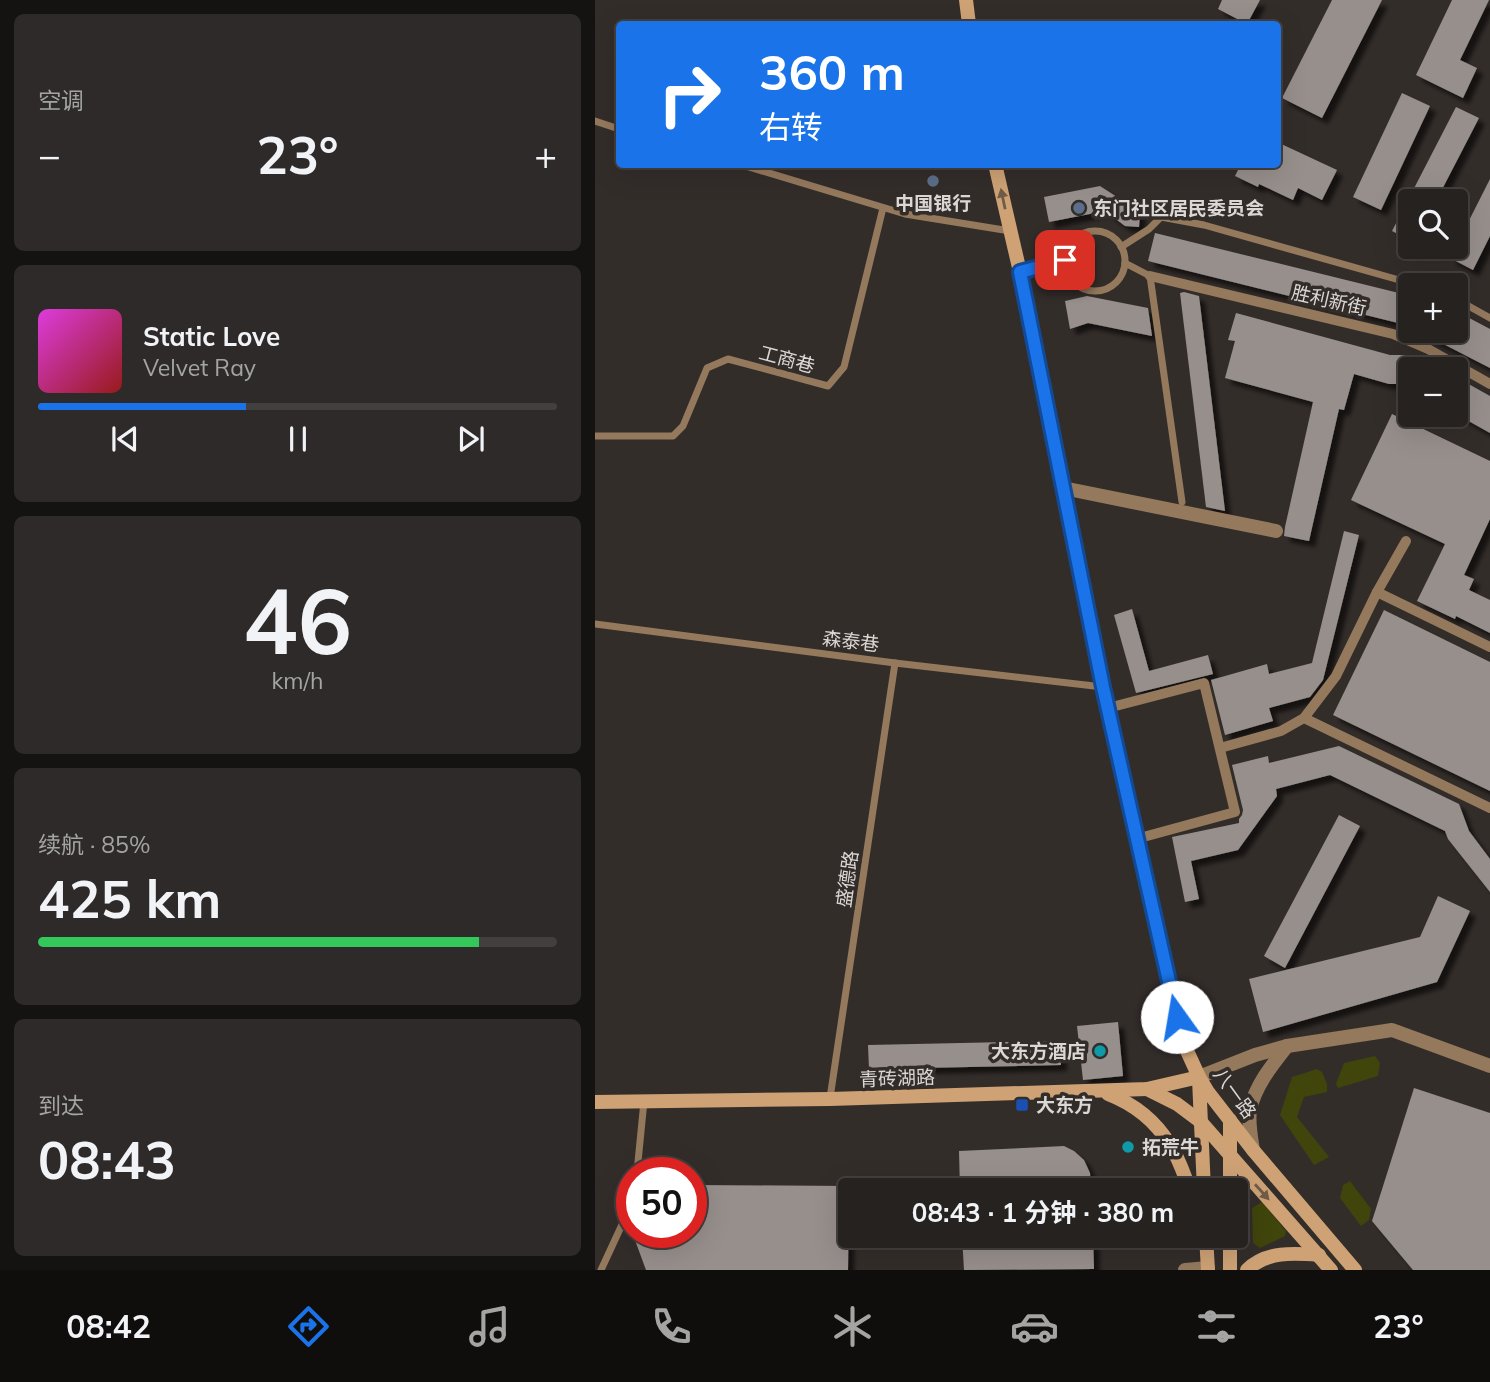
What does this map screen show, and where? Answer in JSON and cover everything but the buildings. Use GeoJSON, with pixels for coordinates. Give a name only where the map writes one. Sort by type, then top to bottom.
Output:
{"type":"FeatureCollection","features":[{"type":"Feature","properties":{"kind":"main road"},"geometry":{"type":"LineString","coordinates":[[966,0],[969,21]]}},
{"type":"Feature","properties":{"kind":"main road","name":"八一路"},"geometry":{"type":"LineString","coordinates":[[996,168],[1020,272],[1103,687],[1182,1042],[1199,1077],[1230,1120],[1355,1270]]}},
{"type":"Feature","properties":{"kind":"main road"},"geometry":{"type":"LineString","coordinates":[[1199,1077],[1203,1178]]}},
{"type":"Feature","properties":{"kind":"main road","name":"青砖湖路"},"geometry":{"type":"LineString","coordinates":[[595,1102],[830,1099],[1147,1090],[1199,1077]]}},
{"type":"Feature","properties":{"kind":"main road"},"geometry":{"type":"LineString","coordinates":[[1147,1090],[1177,1104],[1201,1122],[1331,1270]]}},
{"type":"Feature","properties":{"kind":"main road"},"geometry":{"type":"LineString","coordinates":[[1100,1091],[1126,1101],[1148,1117],[1170,1145],[1185,1178]]}},
{"type":"Feature","properties":{"kind":"main road"},"geometry":{"type":"LineString","coordinates":[[1230,1120],[1230,1178]]}},
{"type":"Feature","properties":{"kind":"main road"},"geometry":{"type":"LineString","coordinates":[[1205,1248],[1207,1266]]}},
{"type":"Feature","properties":{"kind":"main road"},"geometry":{"type":"LineString","coordinates":[[1230,1248],[1230,1270]]}},
{"type":"Feature","properties":{"kind":"main road"},"geometry":{"type":"LineString","coordinates":[[1248,1270],[1252,1265],[1281,1254],[1292,1252],[1319,1255]]}},
{"type":"Feature","properties":{"kind":"street","name":"胜利新街"},"geometry":{"type":"LineString","coordinates":[[1150,276],[1393,334],[1428,349],[1490,384]]}},
{"type":"Feature","properties":{"kind":"street"},"geometry":{"type":"LineString","coordinates":[[1063,488],[1276,531]]}},
{"type":"Feature","properties":{"kind":"street"},"geometry":{"type":"LineString","coordinates":[[1220,748],[1281,731],[1304,718],[1336,676],[1377,592],[1406,541]]}},
{"type":"Feature","properties":{"kind":"street"},"geometry":{"type":"LineString","coordinates":[[1377,592],[1490,647]]}},
{"type":"Feature","properties":{"kind":"street"},"geometry":{"type":"LineString","coordinates":[[1108,708],[1204,683],[1235,812],[1136,839]]}},
{"type":"Feature","properties":{"kind":"street"},"geometry":{"type":"LineString","coordinates":[[1304,718],[1490,808]]}},
{"type":"Feature","properties":{"kind":"street"},"geometry":{"type":"LineString","coordinates":[[1199,1077],[1255,1055],[1287,1046],[1392,1030],[1490,1066]]}},
{"type":"Feature","properties":{"kind":"street"},"geometry":{"type":"LineString","coordinates":[[1253,1150],[1251,1110],[1270,1067],[1287,1046]]}},
{"type":"Feature","properties":{"kind":"street"},"geometry":{"type":"LineString","coordinates":[[1185,1270],[1207,1266]]}},
{"type":"Feature","properties":{"kind":"lane"},"geometry":{"type":"LineString","coordinates":[[595,121],[616,128]]}},
{"type":"Feature","properties":{"kind":"lane"},"geometry":{"type":"LineString","coordinates":[[752,168],[905,214],[1010,231]]}},
{"type":"Feature","properties":{"kind":"lane","name":"工商巷"},"geometry":{"type":"LineString","coordinates":[[595,436],[673,436],[684,426],[707,368],[728,359],[828,386],[844,367],[883,208]]}},
{"type":"Feature","properties":{"kind":"lane"},"geometry":{"type":"LineString","coordinates":[[1121,247],[1149,229],[1161,217],[1204,225],[1398,280]]}},
{"type":"Feature","properties":{"kind":"lane"},"geometry":{"type":"LineString","coordinates":[[1088,232],[1104,233],[1121,247],[1125,263],[1123,270],[1115,284],[1101,291],[1094,292],[1079,287],[1065,268],[1069,245],[1074,239],[1088,232]]}},
{"type":"Feature","properties":{"kind":"lane"},"geometry":{"type":"LineString","coordinates":[[1020,272],[1065,260]]}},
{"type":"Feature","properties":{"kind":"lane"},"geometry":{"type":"LineString","coordinates":[[1125,263],[1150,276],[1182,502]]}},
{"type":"Feature","properties":{"kind":"lane"},"geometry":{"type":"LineString","coordinates":[[1468,306],[1490,318]]}},
{"type":"Feature","properties":{"kind":"lane","name":"森泰巷"},"geometry":{"type":"LineString","coordinates":[[595,624],[1103,687]]}},
{"type":"Feature","properties":{"kind":"lane","name":"盛德路"},"geometry":{"type":"LineString","coordinates":[[830,1099],[895,663]]}},
{"type":"Feature","properties":{"kind":"lane"},"geometry":{"type":"LineString","coordinates":[[639,1157],[644,1101]]}},
{"type":"Feature","properties":{"kind":"lane"},"geometry":{"type":"LineString","coordinates":[[601,1270],[616,1238]]}},
{"type":"Feature","properties":{"kind":"green space"},"geometry":{"type":"Polygon","coordinates":[[[1375,1056],[1380,1063],[1378,1076],[1338,1088],[1336,1084],[1344,1063],[1375,1056]]]}},
{"type":"Feature","properties":{"kind":"green space"},"geometry":{"type":"Polygon","coordinates":[[[1317,1069],[1322,1072],[1327,1092],[1304,1097],[1297,1117],[1329,1157],[1314,1165],[1280,1115],[1292,1077],[1317,1069]]]}},
{"type":"Feature","properties":{"kind":"green space"},"geometry":{"type":"Polygon","coordinates":[[[1350,1181],[1371,1209],[1369,1220],[1361,1226],[1340,1198],[1343,1185],[1350,1181]]]}},
{"type":"Feature","properties":{"kind":"green space"},"geometry":{"type":"Polygon","coordinates":[[[1262,1202],[1286,1231],[1285,1236],[1260,1248],[1253,1243],[1252,1208],[1262,1202]]]}},
{"type":"Feature","properties":{"kind":"place","name":"中国银行"},"geometry":{"type":"Point","coordinates":[933,181]}},
{"type":"Feature","properties":{"kind":"place","name":"东门社区居民委员会"},"geometry":{"type":"Point","coordinates":[1079,208]}},
{"type":"Feature","properties":{"kind":"place","name":"大东方酒店"},"geometry":{"type":"Point","coordinates":[1100,1051]}},
{"type":"Feature","properties":{"kind":"place","name":"大东方"},"geometry":{"type":"Point","coordinates":[1022,1105]}},
{"type":"Feature","properties":{"kind":"place","name":"拓荒牛"},"geometry":{"type":"Point","coordinates":[1128,1147]}},
{"type":"Feature","properties":{"kind":"route"},"geometry":{"type":"LineString","coordinates":[[1065,260],[1020,272],[1103,687],[1177,1017]]}}]}
